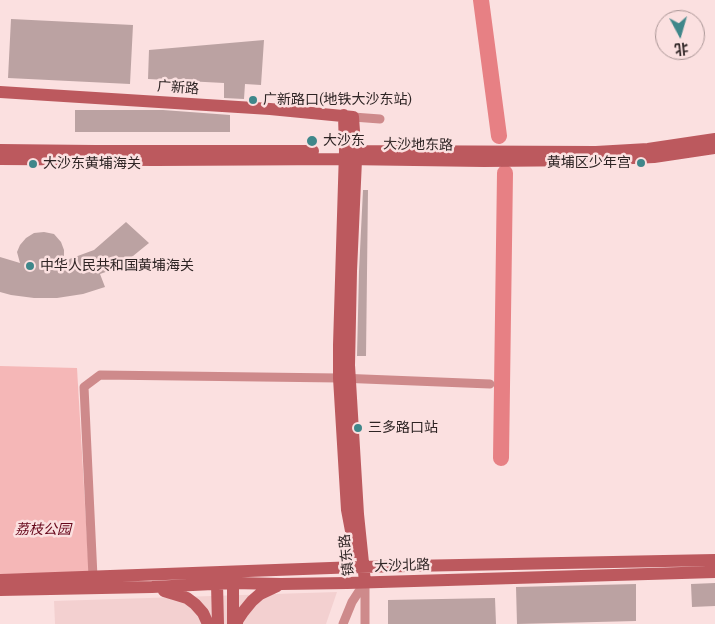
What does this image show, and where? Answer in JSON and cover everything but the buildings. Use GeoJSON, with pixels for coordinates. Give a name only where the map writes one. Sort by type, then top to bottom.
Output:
{"type":"FeatureCollection","features":[{"type":"Feature","properties":{"kind":"street","name":"广新路"},"geometry":{"type":"LineString","coordinates":[[0,92],[270,109],[348,116]]}},
{"type":"Feature","properties":{"kind":"street"},"geometry":{"type":"LineString","coordinates":[[348,116],[380,119]]}},
{"type":"Feature","properties":{"kind":"street","name":"镇东路"},"geometry":{"type":"LineString","coordinates":[[348,116],[351,155],[349,324],[344,379],[347,510],[365,582]]}},
{"type":"Feature","properties":{"kind":"street","name":"大沙地东路"},"geometry":{"type":"LineString","coordinates":[[0,159],[126,160],[614,151],[715,140]]}},
{"type":"Feature","properties":{"kind":"street","name":"大沙地东路"},"geometry":{"type":"LineString","coordinates":[[0,150],[351,155],[484,161],[608,160],[674,155],[715,148]]}},
{"type":"Feature","properties":{"kind":"street"},"geometry":{"type":"LineString","coordinates":[[93,577],[84,387],[100,375],[344,379],[490,384]]}},
{"type":"Feature","properties":{"kind":"street","name":"大沙北路"},"geometry":{"type":"LineString","coordinates":[[0,590],[152,587],[218,578],[361,567],[715,560]]}},
{"type":"Feature","properties":{"kind":"street","name":"大沙北路"},"geometry":{"type":"LineString","coordinates":[[233,583],[281,584],[715,572]]}},
{"type":"Feature","properties":{"kind":"street","name":"大沙北路"},"geometry":{"type":"LineString","coordinates":[[0,580],[93,577],[218,578]]}},
{"type":"Feature","properties":{"kind":"street"},"geometry":{"type":"LineString","coordinates":[[218,624],[218,578],[233,583],[235,624]]}},
{"type":"Feature","properties":{"kind":"street"},"geometry":{"type":"LineString","coordinates":[[343,624],[352,602],[365,582]]}},
{"type":"Feature","properties":{"kind":"street"},"geometry":{"type":"LineString","coordinates":[[365,582],[366,624]]}},
{"type":"Feature","properties":{"kind":"street"},"geometry":{"type":"LineString","coordinates":[[235,624],[252,601],[271,588],[281,584]]}},
{"type":"Feature","properties":{"kind":"street"},"geometry":{"type":"LineString","coordinates":[[152,587],[187,598],[196,604],[208,624]]}},
{"type":"Feature","properties":{"kind":"shaded area"},"geometry":{"type":"Polygon","coordinates":[[[337,592],[326,624],[55,624],[54,601],[337,592]]]}},
{"type":"Feature","properties":{"kind":"green space","name":"荔枝公园"},"geometry":{"type":"Polygon","coordinates":[[[0,366],[77,368],[89,573],[0,574],[0,366]]]}},
{"type":"Feature","properties":{"kind":"waterway"},"geometry":{"type":"LineString","coordinates":[[481,0],[499,136]]}},
{"type":"Feature","properties":{"kind":"waterway"},"geometry":{"type":"LineString","coordinates":[[501,458],[505,173]]}},
{"type":"Feature","properties":{"kind":"place","name":"广新路口(地铁大沙东站)"},"geometry":{"type":"Point","coordinates":[253,100]}},
{"type":"Feature","properties":{"kind":"place","name":"大沙东"},"geometry":{"type":"Point","coordinates":[312,141]}},
{"type":"Feature","properties":{"kind":"place","name":"黄埔区少年宫"},"geometry":{"type":"Point","coordinates":[641,163]}},
{"type":"Feature","properties":{"kind":"place","name":"大沙东黄埔海关"},"geometry":{"type":"Point","coordinates":[33,164]}},
{"type":"Feature","properties":{"kind":"place","name":"中华人民共和国黄埔海关"},"geometry":{"type":"Point","coordinates":[30,266]}},
{"type":"Feature","properties":{"kind":"place","name":"三多路口站"},"geometry":{"type":"Point","coordinates":[358,428]}}]}
